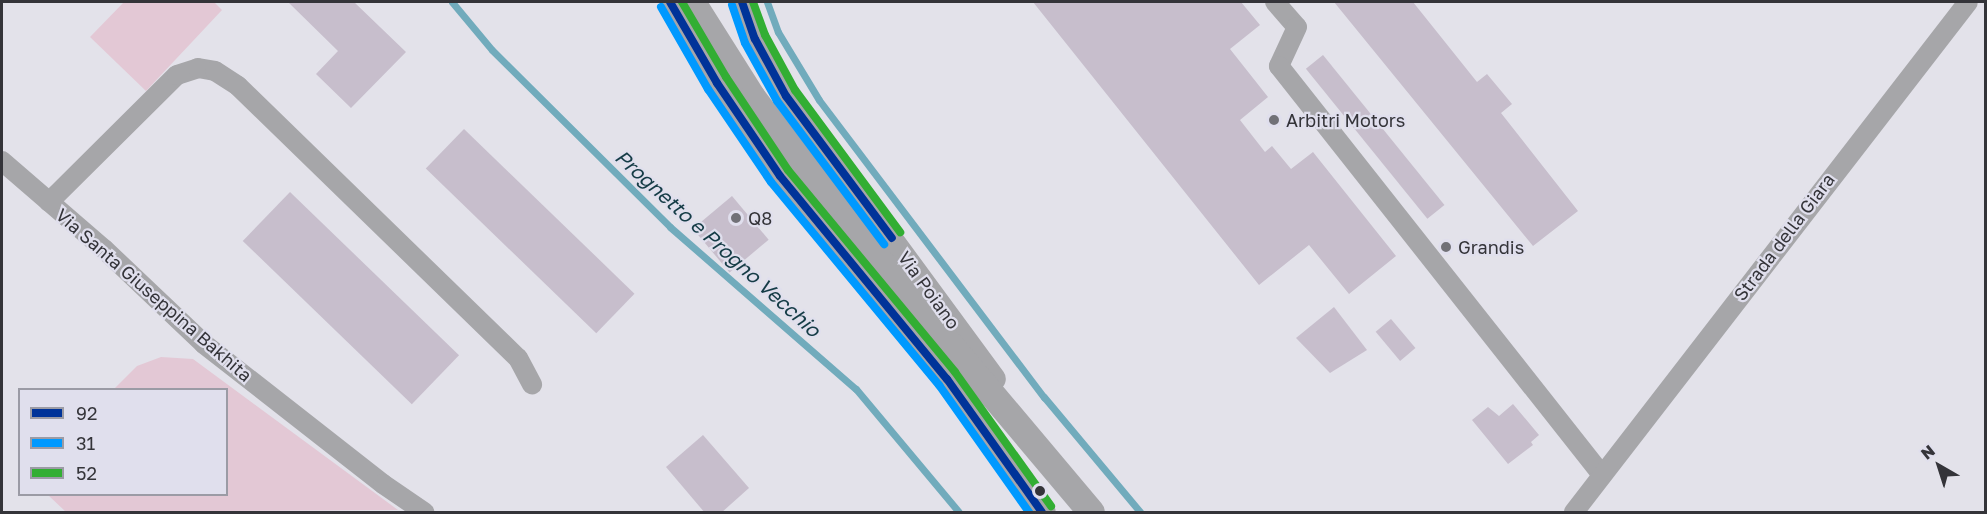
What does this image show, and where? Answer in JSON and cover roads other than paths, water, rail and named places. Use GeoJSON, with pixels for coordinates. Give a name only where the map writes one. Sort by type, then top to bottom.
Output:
{"type":"FeatureCollection","features":[{"type":"Feature","properties":{"kind":"main road"},"geometry":{"type":"LineString","coordinates":[[679,4],[719,44],[752,97],[846,221],[1046,455],[1091,513]]}},
{"type":"Feature","properties":{"kind":"main road"},"geometry":{"type":"LineString","coordinates":[[679,4],[717,83],[780,176],[948,379],[1042,513]]}},
{"type":"Feature","properties":{"kind":"street","name":"Via Poiano"},"geometry":{"type":"LineString","coordinates":[[742,2],[755,39],[786,96],[1046,455]]}},
{"type":"Feature","properties":{"kind":"street"},"geometry":{"type":"LineString","coordinates":[[1275,2],[1297,27],[1279,66],[1602,474]]}},
{"type":"Feature","properties":{"kind":"street","name":"Strada della Giara"},"geometry":{"type":"LineString","coordinates":[[1574,513],[1968,2]]}},
{"type":"Feature","properties":{"kind":"street"},"geometry":{"type":"LineString","coordinates":[[49,202],[177,75],[198,68],[214,71],[238,86],[518,358],[532,384]]}},
{"type":"Feature","properties":{"kind":"street","name":"Via Santa Giuseppina Bakhita"},"geometry":{"type":"LineString","coordinates":[[2,161],[204,344],[424,513]]}},
{"type":"Feature","properties":{"kind":"waterway","name":"Prognetto e Progno Vecchio"},"geometry":{"type":"LineString","coordinates":[[452,2],[492,50],[670,227],[856,389],[959,512]]}},
{"type":"Feature","properties":{"kind":"waterway","name":"Prognetto e Progno Vecchio"},"geometry":{"type":"LineString","coordinates":[[767,2],[778,32],[819,100],[1044,397],[1140,512]]}},
{"type":"Feature","properties":{"kind":"place","name":"Arbitri Motors"},"geometry":{"type":"Point","coordinates":[1274,120]}},
{"type":"Feature","properties":{"kind":"place","name":"Q8"},"geometry":{"type":"Point","coordinates":[736,218]}},
{"type":"Feature","properties":{"kind":"place","name":"Grandis"},"geometry":{"type":"Point","coordinates":[1446,247]}}]}
